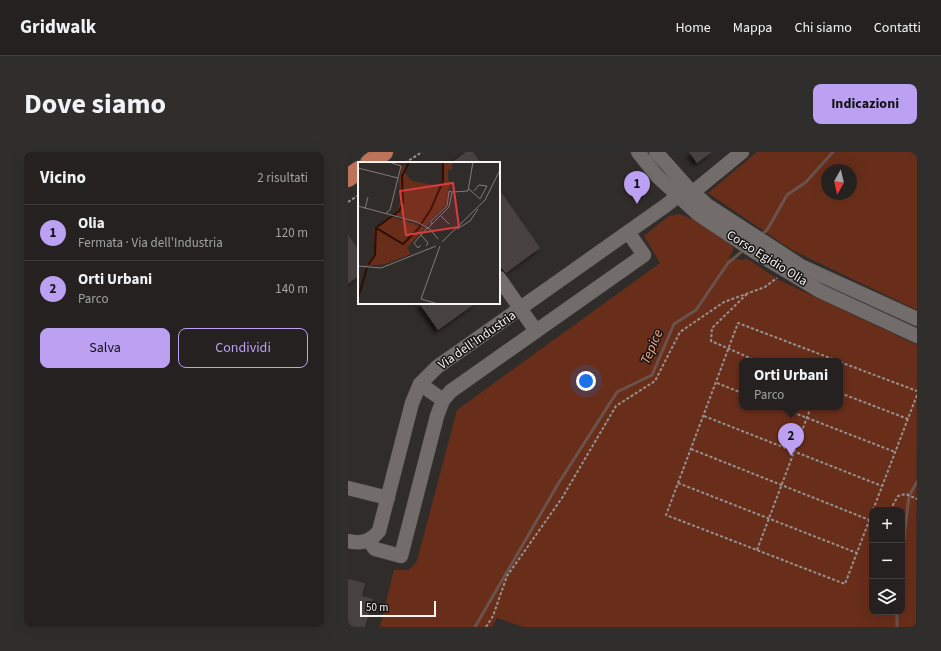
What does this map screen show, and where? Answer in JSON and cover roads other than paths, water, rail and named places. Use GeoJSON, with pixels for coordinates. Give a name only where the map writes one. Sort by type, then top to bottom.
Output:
{"type":"FeatureCollection","features":[{"type":"Feature","properties":{"kind":"main road"},"geometry":{"type":"LineString","coordinates":[[370,162],[384,152]]}},
{"type":"Feature","properties":{"kind":"main road"},"geometry":{"type":"LineString","coordinates":[[348,178],[358,171]]}},
{"type":"Feature","properties":{"kind":"street","name":"Corso Egidio Olia"},"geometry":{"type":"LineString","coordinates":[[638,152],[657,176],[686,192],[749,232],[760,247],[785,271],[820,291],[917,336]]}},
{"type":"Feature","properties":{"kind":"street","name":"Corso Egidio Olia"},"geometry":{"type":"LineString","coordinates":[[656,152],[686,192],[698,214],[738,241],[760,247],[917,320]]}},
{"type":"Feature","properties":{"kind":"street","name":"Via dell'Industria"},"geometry":{"type":"LineString","coordinates":[[369,541],[379,532],[412,403],[420,384],[437,367],[742,152]]}},
{"type":"Feature","properties":{"kind":"street"},"geometry":{"type":"LineString","coordinates":[[348,541],[362,543],[369,541],[375,549],[401,556],[437,416],[443,400],[451,391],[644,256],[628,232]]}},
{"type":"Feature","properties":{"kind":"street"},"geometry":{"type":"LineString","coordinates":[[500,279],[536,331]]}},
{"type":"Feature","properties":{"kind":"street"},"geometry":{"type":"LineString","coordinates":[[420,384],[443,400]]}},
{"type":"Feature","properties":{"kind":"street"},"geometry":{"type":"LineString","coordinates":[[348,488],[388,498]]}},
{"type":"Feature","properties":{"kind":"waterway","name":"Tepice"},"geometry":{"type":"LineString","coordinates":[[761,235],[767,230],[787,195],[806,182],[833,152]]}},
{"type":"Feature","properties":{"kind":"waterway","name":"Tepice"},"geometry":{"type":"LineString","coordinates":[[475,627],[558,484],[617,392],[652,375],[674,324],[696,310],[728,263],[745,249]]}},
{"type":"Feature","properties":{"kind":"waterway"},"geometry":{"type":"LineString","coordinates":[[904,543],[909,496],[917,482]]}},
{"type":"Feature","properties":{"kind":"waterway"},"geometry":{"type":"LineString","coordinates":[[897,615],[897,627]]}},
{"type":"Feature","properties":{"kind":"place","name":"Olia"},"geometry":{"type":"Point","coordinates":[637,204]}},
{"type":"Feature","properties":{"kind":"place","name":"Orti Urbani"},"geometry":{"type":"Point","coordinates":[791,456]}}]}
